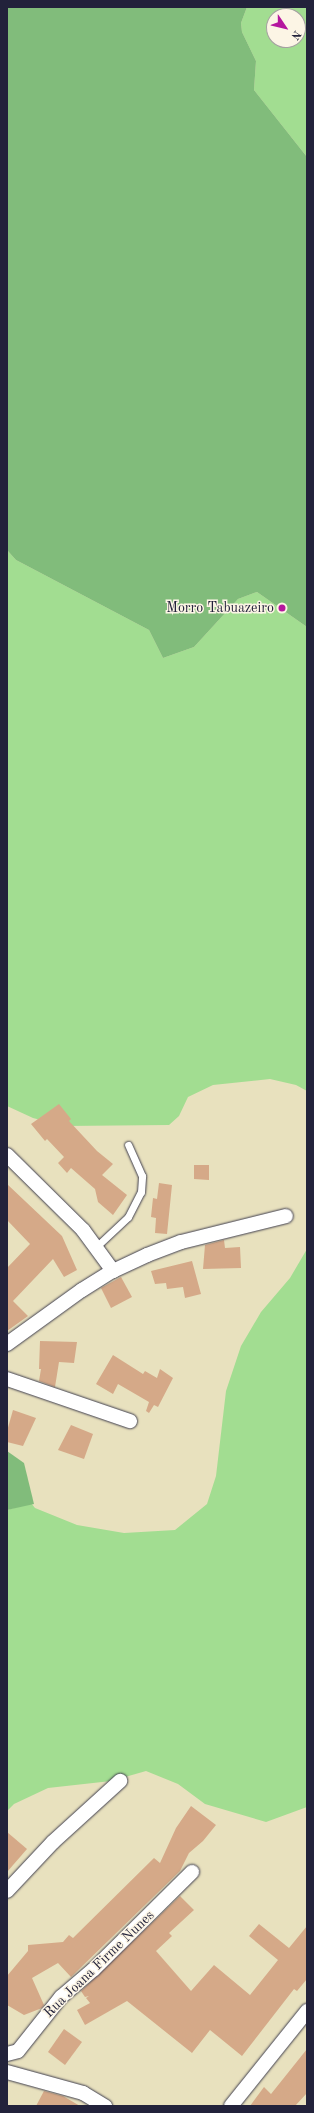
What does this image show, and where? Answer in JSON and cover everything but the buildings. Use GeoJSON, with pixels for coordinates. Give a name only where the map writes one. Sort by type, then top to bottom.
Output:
{"type":"FeatureCollection","features":[{"type":"Feature","properties":{"kind":"street"},"geometry":{"type":"LineString","coordinates":[[7,1155],[83,1230],[97,1246],[113,1271]]}},
{"type":"Feature","properties":{"kind":"street"},"geometry":{"type":"LineString","coordinates":[[7,1344],[46,1314],[113,1271],[180,1242],[286,1216]]}},
{"type":"Feature","properties":{"kind":"street"},"geometry":{"type":"LineString","coordinates":[[7,1379],[130,1421]]}},
{"type":"Feature","properties":{"kind":"street"},"geometry":{"type":"LineString","coordinates":[[7,1890],[54,1842],[120,1781]]}},
{"type":"Feature","properties":{"kind":"street","name":"Rua Joana Firme Nunes"},"geometry":{"type":"LineString","coordinates":[[7,2054],[18,2051],[61,1997],[94,1969],[192,1872]]}},
{"type":"Feature","properties":{"kind":"street"},"geometry":{"type":"LineString","coordinates":[[231,2106],[307,2011]]}},
{"type":"Feature","properties":{"kind":"street"},"geometry":{"type":"LineString","coordinates":[[7,2072],[83,2093],[105,2106]]}},
{"type":"Feature","properties":{"kind":"lane"},"geometry":{"type":"LineString","coordinates":[[97,1246],[128,1217],[141,1192],[142,1176],[128,1145]]}},
{"type":"Feature","properties":{"kind":"green space"},"geometry":{"type":"Polygon","coordinates":[[[7,7],[247,7],[241,23],[242,32],[256,61],[254,90],[307,157],[307,627],[257,592],[238,599],[194,647],[163,658],[149,630],[16,560],[7,550],[7,7]]]}},
{"type":"Feature","properties":{"kind":"green space"},"geometry":{"type":"Polygon","coordinates":[[[247,7],[307,7],[307,157],[254,90],[256,61],[242,32],[241,23],[247,7]]]}},
{"type":"Feature","properties":{"kind":"green space"},"geometry":{"type":"Polygon","coordinates":[[[7,550],[16,560],[149,630],[163,658],[194,647],[238,599],[257,592],[307,627],[307,1091],[296,1085],[270,1079],[213,1085],[188,1097],[179,1116],[169,1125],[64,1126],[33,1118],[7,1106],[7,550]]]}},
{"type":"Feature","properties":{"kind":"green space"},"geometry":{"type":"Polygon","coordinates":[[[307,1249],[307,1807],[266,1822],[205,1804],[178,1784],[146,1771],[111,1781],[48,1788],[14,1804],[7,1811],[7,1510],[31,1503],[35,1508],[77,1525],[124,1533],[175,1530],[207,1504],[216,1476],[226,1391],[241,1346],[261,1312],[290,1278],[307,1249]]]}},
{"type":"Feature","properties":{"kind":"green space"},"geometry":{"type":"Polygon","coordinates":[[[7,1451],[24,1463],[34,1504],[7,1510],[7,1451]]]}},
{"type":"Feature","properties":{"kind":"place","name":"Morro Tabuazeiro"},"geometry":{"type":"Point","coordinates":[282,608]}}]}
